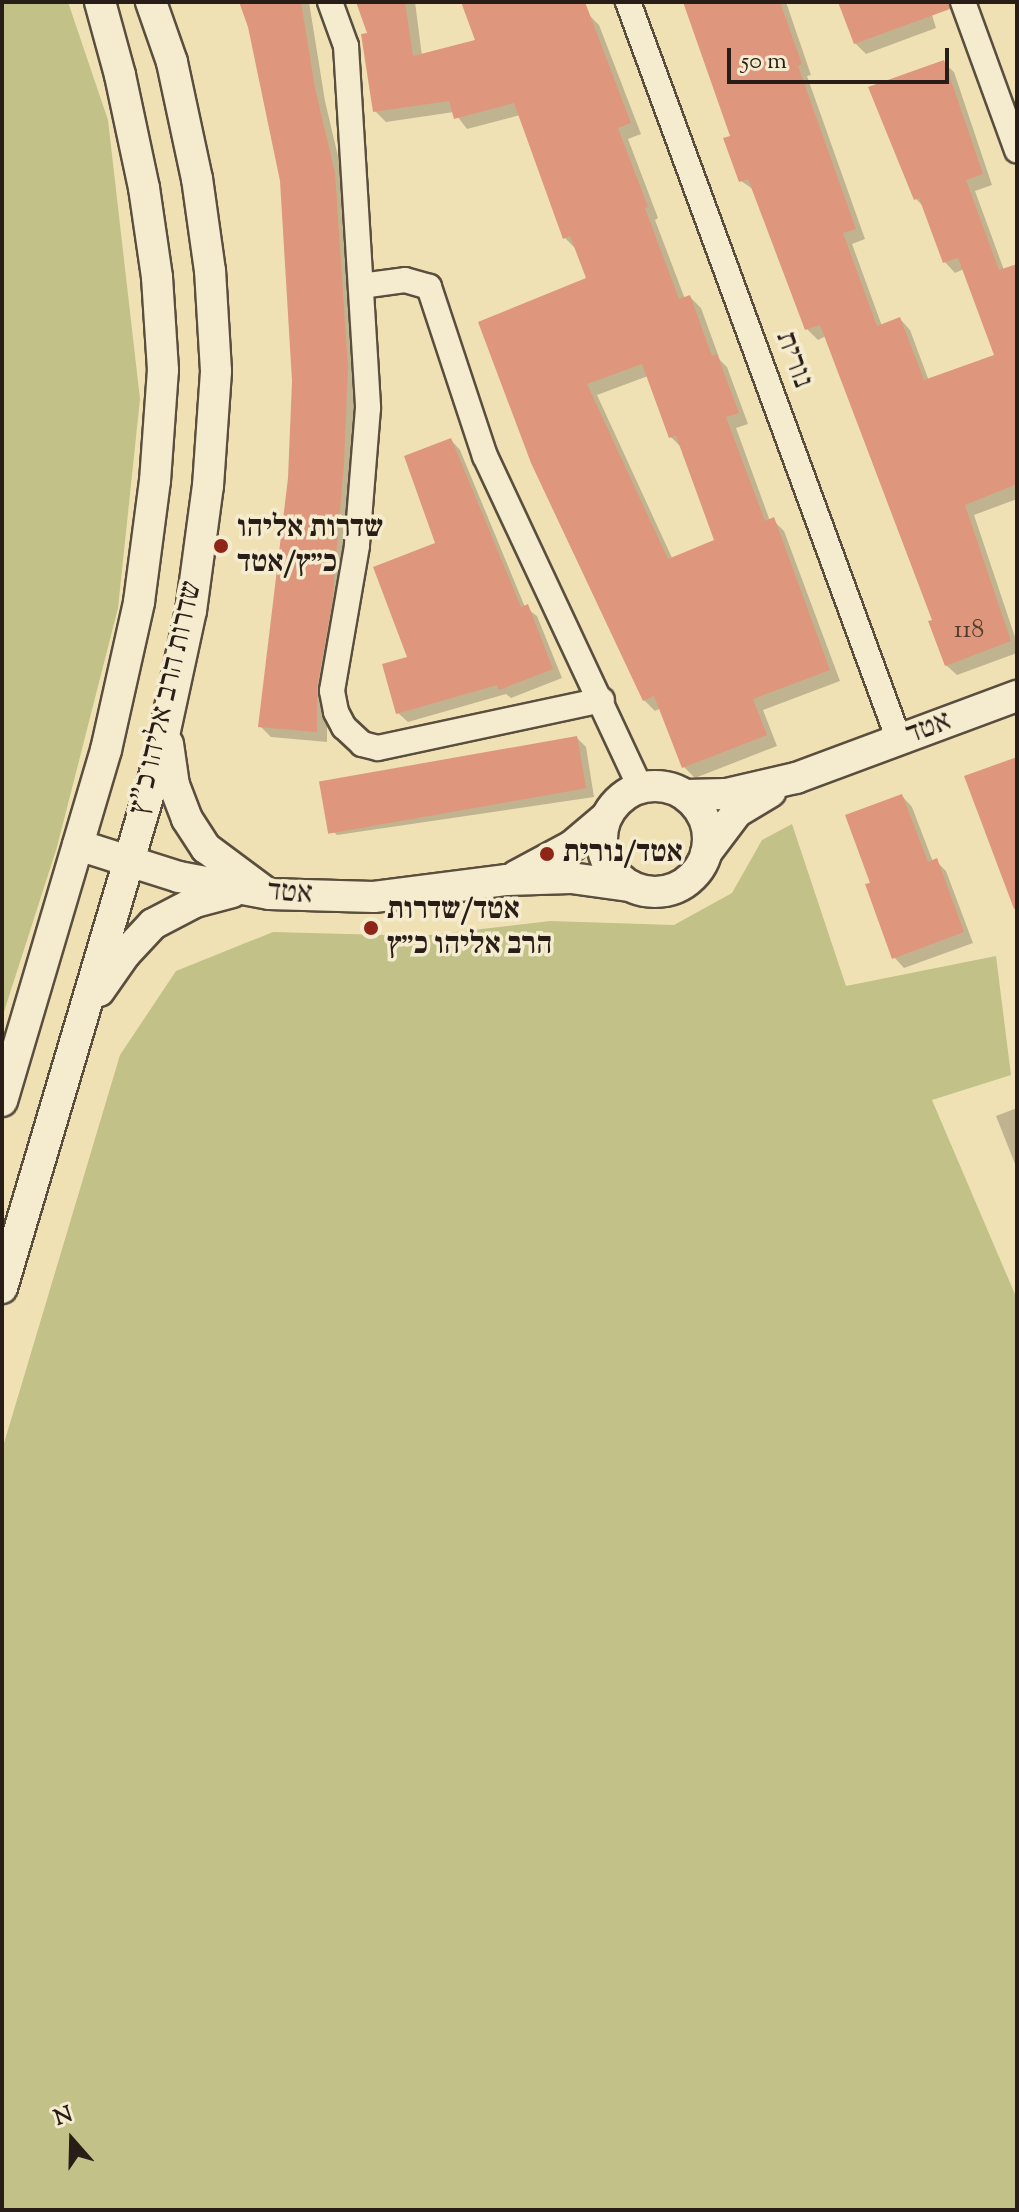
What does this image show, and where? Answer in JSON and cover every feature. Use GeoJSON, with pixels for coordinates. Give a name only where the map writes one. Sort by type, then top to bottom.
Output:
{"type":"FeatureCollection","features":[{"type":"Feature","properties":{"kind":"street","name":"שדרות הרב אליהו כ\"ץ"},"geometry":{"type":"LineString","coordinates":[[2,1101],[106,750],[139,602],[155,481],[163,370],[157,277],[144,188],[120,75],[100,2]]}},
{"type":"Feature","properties":{"kind":"street","name":"שדרות הרב אליהו כ\"ץ"},"geometry":{"type":"LineString","coordinates":[[2,1288],[166,727],[191,611],[208,486],[216,371],[210,271],[197,179],[172,62],[151,2]]}},
{"type":"Feature","properties":{"kind":"street"},"geometry":{"type":"LineString","coordinates":[[330,2],[346,46],[368,408],[357,546],[332,691],[344,727],[362,744],[395,746],[602,700]]}},
{"type":"Feature","properties":{"kind":"street","name":"נורית"},"geometry":{"type":"LineString","coordinates":[[628,2],[899,740]]}},
{"type":"Feature","properties":{"kind":"street"},"geometry":{"type":"LineString","coordinates":[[963,2],[1017,150]]}},
{"type":"Feature","properties":{"kind":"street"},"geometry":{"type":"LineString","coordinates":[[361,286],[405,280],[429,287],[485,456],[602,700],[640,787]]}},
{"type":"Feature","properties":{"kind":"street","name":"אטד"},"geometry":{"type":"LineString","coordinates":[[686,795],[726,794],[796,778],[1017,696]]}},
{"type":"Feature","properties":{"kind":"street"},"geometry":{"type":"LineString","coordinates":[[166,727],[174,785],[187,819],[206,848],[255,892]]}},
{"type":"Feature","properties":{"kind":"street","name":"אטד"},"geometry":{"type":"LineString","coordinates":[[706,853],[737,812],[796,778]]}},
{"type":"Feature","properties":{"kind":"street"},"geometry":{"type":"LineString","coordinates":[[656,785],[686,795],[705,821],[706,853],[699,869],[680,886],[655,892],[630,886],[606,861],[601,835],[605,818],[626,794],[640,787],[656,785]]}},
{"type":"Feature","properties":{"kind":"street","name":"אטד"},"geometry":{"type":"LineString","coordinates":[[507,880],[572,846],[605,818]]}},
{"type":"Feature","properties":{"kind":"street","name":"אטד"},"geometry":{"type":"LineString","coordinates":[[78,845],[179,877],[255,892],[374,897],[507,880],[571,878],[630,886]]}},
{"type":"Feature","properties":{"kind":"street"},"geometry":{"type":"LineString","coordinates":[[84,1012],[125,954],[153,924],[195,902],[255,892]]}},
{"type":"Feature","properties":{"kind":"green space"},"geometry":{"type":"Polygon","coordinates":[[[2,2],[68,2],[108,120],[140,399],[118,608],[57,847],[2,1018],[2,2]]]}},
{"type":"Feature","properties":{"kind":"green space"},"geometry":{"type":"Polygon","coordinates":[[[792,824],[846,986],[996,956],[1011,1075],[932,1100],[1017,1299],[1017,2210],[2,2210],[2,1450],[120,1055],[176,971],[273,932],[421,936],[550,921],[674,925],[732,893],[762,840],[792,824]]]}},
{"type":"Feature","properties":{"kind":"building"},"geometry":{"type":"Polygon","coordinates":[[[239,2],[301,2],[315,88],[335,173],[348,367],[344,464],[332,603],[317,688],[317,732],[258,727],[288,478],[292,381],[280,181],[248,27],[239,2]]]}},
{"type":"Feature","properties":{"kind":"building"},"geometry":{"type":"Polygon","coordinates":[[[356,2],[405,2],[413,56],[475,40],[461,2],[585,2],[631,123],[618,128],[648,207],[645,208],[679,299],[690,295],[712,356],[717,354],[739,413],[726,417],[765,521],[774,517],[830,670],[753,699],[767,735],[682,768],[654,696],[643,701],[531,463],[478,322],[586,278],[570,236],[563,239],[514,103],[454,119],[449,101],[373,112],[361,34],[367,33],[356,2]],[[642,364],[587,384],[668,559],[714,540],[676,436],[669,438],[642,364]]]}},
{"type":"Feature","properties":{"kind":"building"},"geometry":{"type":"Polygon","coordinates":[[[683,2],[780,2],[802,64],[798,66],[856,229],[843,233],[877,326],[900,317],[924,380],[994,355],[958,258],[943,263],[919,198],[914,200],[868,87],[944,60],[983,174],[966,180],[999,270],[1017,264],[1017,484],[965,505],[1011,641],[945,666],[928,621],[932,620],[820,325],[805,330],[748,179],[739,182],[723,138],[730,136],[683,2]]]}},
{"type":"Feature","properties":{"kind":"building"},"geometry":{"type":"Polygon","coordinates":[[[838,2],[948,2],[950,9],[854,44],[838,2]]]}},
{"type":"Feature","properties":{"kind":"building"},"geometry":{"type":"Polygon","coordinates":[[[451,438],[521,607],[528,604],[553,669],[499,690],[497,685],[396,714],[382,664],[407,657],[373,567],[435,543],[404,456],[451,438]]]}},
{"type":"Feature","properties":{"kind":"building"},"geometry":{"type":"Polygon","coordinates":[[[577,736],[586,788],[328,834],[319,781],[577,736]]]}},
{"type":"Feature","properties":{"kind":"building"},"geometry":{"type":"Polygon","coordinates":[[[1017,757],[1017,908],[1014,909],[964,776],[1017,757]]]}},
{"type":"Feature","properties":{"kind":"building"},"geometry":{"type":"Polygon","coordinates":[[[902,794],[928,862],[937,858],[964,932],[892,959],[865,884],[870,883],[845,815],[902,794]]]}},
{"type":"Feature","properties":{"kind":"place","name":"שדרות אליהו כ״ץ/אטד"},"geometry":{"type":"Point","coordinates":[221,546]}},
{"type":"Feature","properties":{"kind":"place","name":"אטד/נורית"},"geometry":{"type":"Point","coordinates":[547,854]}},
{"type":"Feature","properties":{"kind":"place","name":"אטד/שדרות הרב אליהו כ״ץ"},"geometry":{"type":"Point","coordinates":[371,928]}}]}
